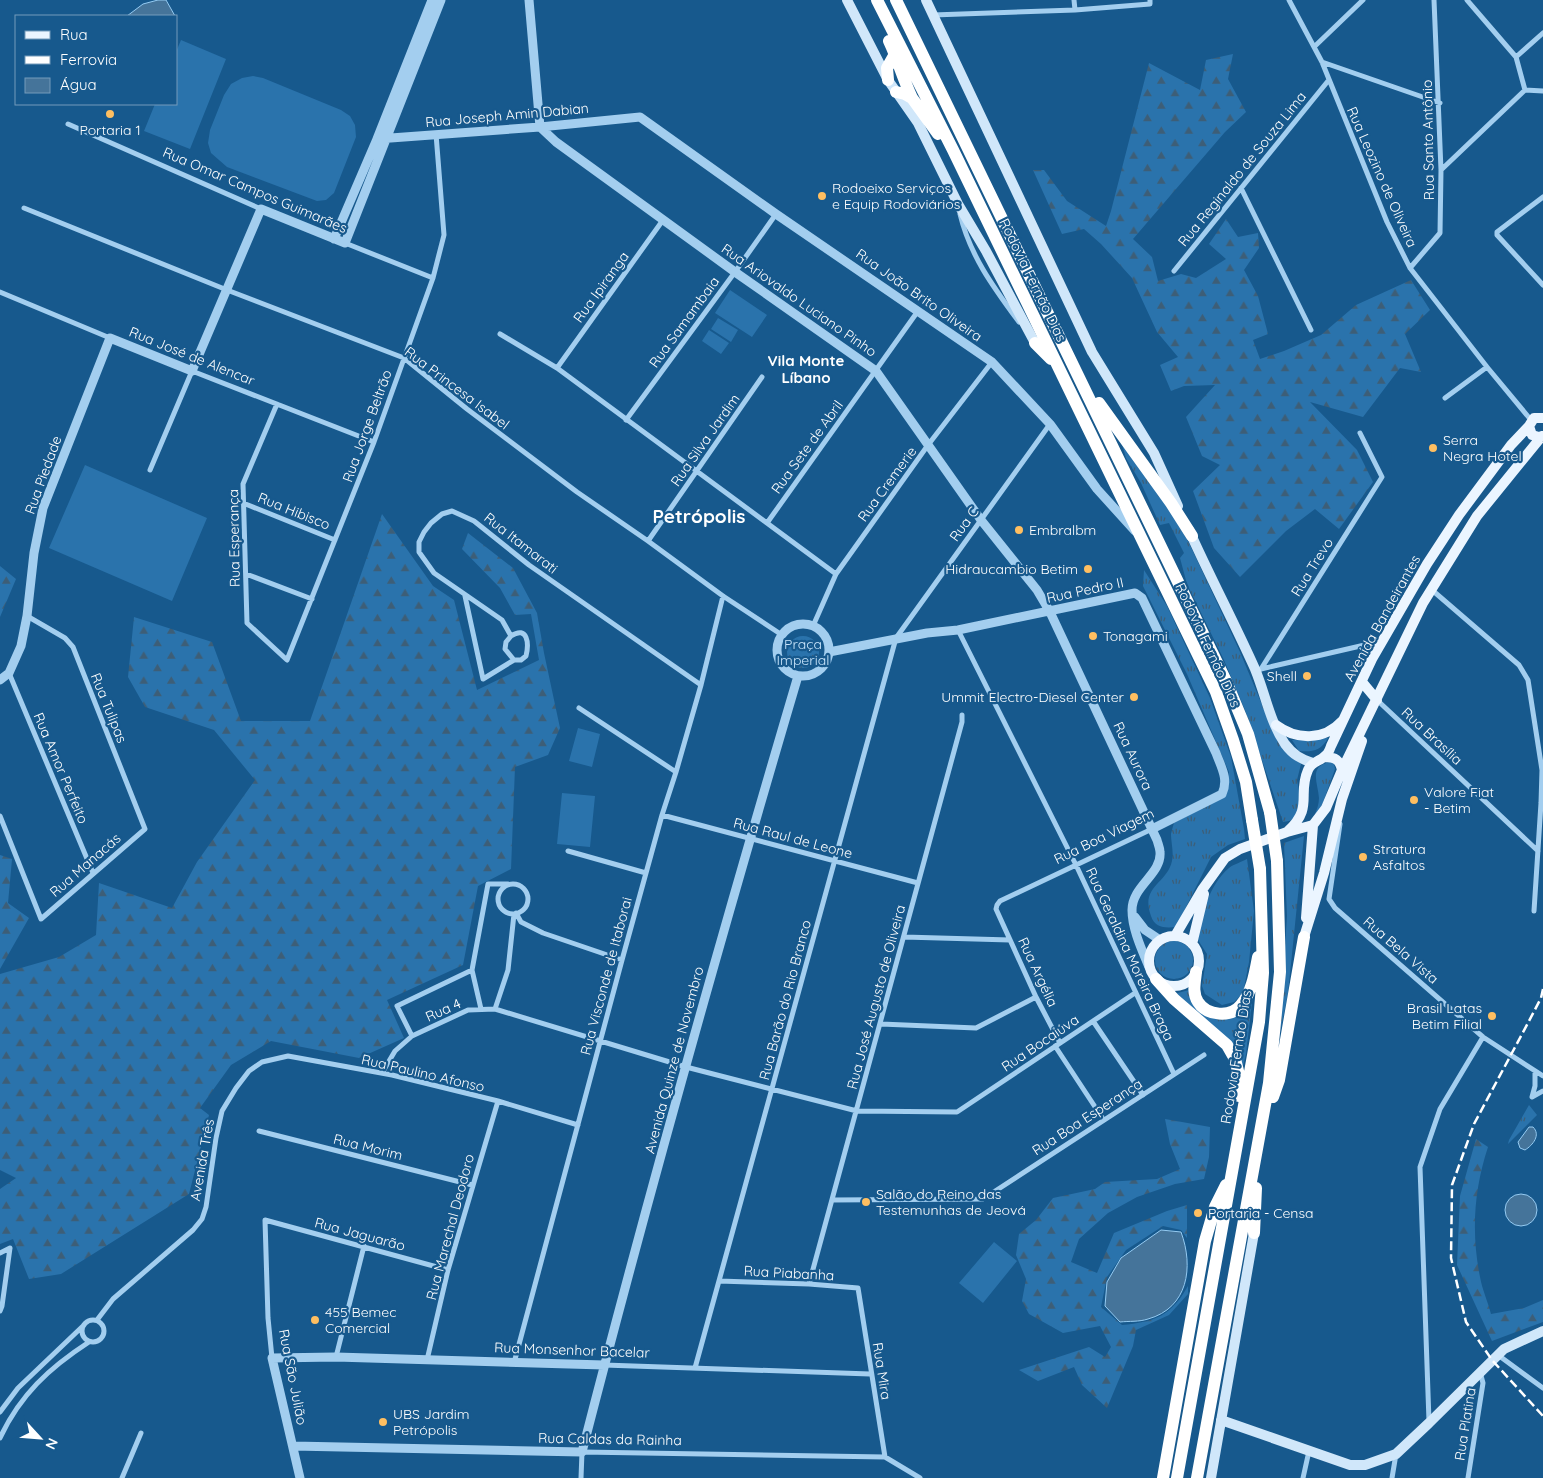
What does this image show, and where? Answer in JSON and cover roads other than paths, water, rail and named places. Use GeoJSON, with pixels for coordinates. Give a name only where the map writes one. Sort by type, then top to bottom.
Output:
{"type":"FeatureCollection","features":[{"type":"Feature","properties":{"kind":"highway","name":"Rodovia Fernão Dias"},"geometry":{"type":"LineString","coordinates":[[896,0],[1226,681],[1248,734],[1270,812],[1278,861],[1280,972],[1269,1083],[1197,1478]]}},
{"type":"Feature","properties":{"kind":"highway"},"geometry":{"type":"LineString","coordinates":[[877,1],[877,16],[895,54],[902,78],[912,98],[939,135],[953,150]]}},
{"type":"Feature","properties":{"kind":"highway","name":"Rodovia Fernão Dias"},"geometry":{"type":"LineString","coordinates":[[877,1],[953,150],[1216,692],[1246,782],[1260,869],[1264,973],[1259,1022],[1177,1478]]}},
{"type":"Feature","properties":{"kind":"highway"},"geometry":{"type":"LineString","coordinates":[[888,80],[888,68],[895,54]]}},
{"type":"Feature","properties":{"kind":"highway"},"geometry":{"type":"LineString","coordinates":[[896,92],[912,98]]}},
{"type":"Feature","properties":{"kind":"highway"},"geometry":{"type":"LineString","coordinates":[[1062,342],[1104,411],[1171,503],[1192,536]]}},
{"type":"Feature","properties":{"kind":"highway"},"geometry":{"type":"LineString","coordinates":[[1035,343],[1057,364]]}},
{"type":"Feature","properties":{"kind":"highway"},"geometry":{"type":"LineString","coordinates":[[1196,972],[1194,992],[1198,1002],[1204,1008],[1222,1014],[1236,1010],[1247,996],[1254,975],[1263,930]]}},
{"type":"Feature","properties":{"kind":"highway"},"geometry":{"type":"LineString","coordinates":[[1256,1147],[1278,1080],[1304,937]]}},
{"type":"Feature","properties":{"kind":"highway"},"geometry":{"type":"LineString","coordinates":[[1156,980],[1174,999],[1227,1045],[1235,1059],[1240,1079],[1237,1146]]}},
{"type":"Feature","properties":{"kind":"highway"},"geometry":{"type":"LineString","coordinates":[[1254,1164],[1256,1189],[1254,1233]]}},
{"type":"Feature","properties":{"kind":"highway"},"geometry":{"type":"LineString","coordinates":[[1163,1478],[1205,1241],[1215,1207],[1233,1171]]}},
{"type":"Feature","properties":{"kind":"main road","name":"Rodovia Fernão Dias"},"geometry":{"type":"LineString","coordinates":[[847,0],[888,80],[918,123],[958,204],[986,251],[1035,343]]}},
{"type":"Feature","properties":{"kind":"main road","name":"Rodovia Fernão Dias"},"geometry":{"type":"LineString","coordinates":[[926,0],[1092,352],[1154,453],[1192,536],[1258,669],[1276,725],[1284,743],[1301,759],[1313,763]]}},
{"type":"Feature","properties":{"kind":"main road","name":"Avenida Bandeirantes"},"geometry":{"type":"LineString","coordinates":[[1325,757],[1382,641],[1422,572],[1459,514],[1511,445],[1543,409]]}},
{"type":"Feature","properties":{"kind":"main road"},"geometry":{"type":"LineString","coordinates":[[1534,421],[1532,435],[1542,436]]}},
{"type":"Feature","properties":{"kind":"main road","name":"Avenida Bandeirantes"},"geometry":{"type":"LineString","coordinates":[[1313,824],[1326,808],[1342,770],[1423,603],[1477,516],[1542,436]]}},
{"type":"Feature","properties":{"kind":"main road"},"geometry":{"type":"LineString","coordinates":[[1304,937],[1324,873],[1342,799],[1377,700],[1362,682]]}},
{"type":"Feature","properties":{"kind":"main road"},"geometry":{"type":"LineString","coordinates":[[1276,725],[1293,735],[1313,736],[1331,730],[1346,716]]}},
{"type":"Feature","properties":{"kind":"main road"},"geometry":{"type":"LineString","coordinates":[[1287,832],[1296,824],[1302,813],[1305,801],[1306,777],[1313,763],[1325,757],[1336,759],[1341,764],[1342,770]]}},
{"type":"Feature","properties":{"kind":"main road"},"geometry":{"type":"LineString","coordinates":[[1175,936],[1225,858],[1240,849],[1313,824],[1304,937]]}},
{"type":"Feature","properties":{"kind":"main road"},"geometry":{"type":"LineString","coordinates":[[1192,944],[1203,897],[1210,879]]}},
{"type":"Feature","properties":{"kind":"main road"},"geometry":{"type":"LineString","coordinates":[[1167,936],[1175,936],[1192,944],[1199,957],[1196,972],[1186,983],[1170,986],[1156,980],[1149,967],[1148,959],[1150,951],[1160,940],[1167,936]]}},
{"type":"Feature","properties":{"kind":"main road"},"geometry":{"type":"LineString","coordinates":[[1211,1478],[1254,1233]]}},
{"type":"Feature","properties":{"kind":"main road"},"geometry":{"type":"LineString","coordinates":[[1221,1420],[1350,1465],[1366,1464],[1396,1454],[1430,1424],[1504,1349],[1543,1331]]}},
{"type":"Feature","properties":{"kind":"street"},"geometry":{"type":"LineString","coordinates":[[334,239],[432,0]]}},
{"type":"Feature","properties":{"kind":"street"},"geometry":{"type":"LineString","coordinates":[[345,243],[441,0]]}},
{"type":"Feature","properties":{"kind":"street"},"geometry":{"type":"LineString","coordinates":[[529,0],[540,127]]}},
{"type":"Feature","properties":{"kind":"street"},"geometry":{"type":"LineString","coordinates":[[1074,0],[1075,10]]}},
{"type":"Feature","properties":{"kind":"street"},"geometry":{"type":"LineString","coordinates":[[933,15],[1075,10],[1150,4],[1150,0]]}},
{"type":"Feature","properties":{"kind":"street","name":"Rua Leozino de Oliveira"},"geometry":{"type":"LineString","coordinates":[[1288,0],[1322,62],[1328,81],[1387,222],[1410,268],[1487,367],[1534,421]]}},
{"type":"Feature","properties":{"kind":"street"},"geometry":{"type":"LineString","coordinates":[[1314,47],[1363,0]]}},
{"type":"Feature","properties":{"kind":"street","name":"Rua Santo Antônio"},"geometry":{"type":"LineString","coordinates":[[1410,268],[1440,233],[1442,170],[1434,0]]}},
{"type":"Feature","properties":{"kind":"street"},"geometry":{"type":"LineString","coordinates":[[1467,0],[1516,57],[1525,90]]}},
{"type":"Feature","properties":{"kind":"street"},"geometry":{"type":"LineString","coordinates":[[1516,57],[1543,33]]}},
{"type":"Feature","properties":{"kind":"street"},"geometry":{"type":"LineString","coordinates":[[1322,62],[1440,103]]}},
{"type":"Feature","properties":{"kind":"street","name":"Rua Reginaldo de Souza Lima"},"geometry":{"type":"LineString","coordinates":[[1174,271],[1328,81]]}},
{"type":"Feature","properties":{"kind":"street"},"geometry":{"type":"LineString","coordinates":[[1442,170],[1525,90],[1543,91]]}},
{"type":"Feature","properties":{"kind":"street","name":"Rua Joseph Amin Dabian"},"geometry":{"type":"LineString","coordinates":[[377,138],[540,127],[640,117]]}},
{"type":"Feature","properties":{"kind":"street","name":"Rua João Brito Oliveira"},"geometry":{"type":"LineString","coordinates":[[640,117],[776,214],[992,362],[1050,424],[1097,489],[1141,539]]}},
{"type":"Feature","properties":{"kind":"street","name":"Rua Omar Campos Guimarães"},"geometry":{"type":"LineString","coordinates":[[68,124],[262,209],[433,278]]}},
{"type":"Feature","properties":{"kind":"street","name":"Rua Ariovaldo Luciano Pinho"},"geometry":{"type":"LineString","coordinates":[[540,127],[556,142],[876,372],[981,520],[1036,590],[1050,612]]}},
{"type":"Feature","properties":{"kind":"street","name":"Rua Jorge Beltrão"},"geometry":{"type":"LineString","coordinates":[[287,660],[374,442],[433,278],[444,236],[436,134]]}},
{"type":"Feature","properties":{"kind":"street"},"geometry":{"type":"LineString","coordinates":[[1241,188],[1311,330]]}},
{"type":"Feature","properties":{"kind":"street"},"geometry":{"type":"LineString","coordinates":[[1543,197],[1497,232],[1498,238],[1543,285]]}},
{"type":"Feature","properties":{"kind":"street","name":"Rua Princesa Isabel"},"geometry":{"type":"LineString","coordinates":[[24,208],[404,358],[537,463],[648,540],[723,596],[782,635]]}},
{"type":"Feature","properties":{"kind":"street"},"geometry":{"type":"LineString","coordinates":[[150,470],[262,209]]}},
{"type":"Feature","properties":{"kind":"street","name":"Rua Samambaia"},"geometry":{"type":"LineString","coordinates":[[626,420],[776,214]]}},
{"type":"Feature","properties":{"kind":"street","name":"Rua Ipiranga"},"geometry":{"type":"LineString","coordinates":[[557,368],[663,220]]}},
{"type":"Feature","properties":{"kind":"street","name":"Rua José de Alencar"},"geometry":{"type":"LineString","coordinates":[[0,292],[192,371],[374,442]]}},
{"type":"Feature","properties":{"kind":"street","name":"Rua Sete de Abril"},"geometry":{"type":"LineString","coordinates":[[766,523],[876,372],[918,310]]}},
{"type":"Feature","properties":{"kind":"street"},"geometry":{"type":"LineString","coordinates":[[500,334],[557,368],[836,574]]}},
{"type":"Feature","properties":{"kind":"street","name":"Rua Piedade"},"geometry":{"type":"LineString","coordinates":[[0,680],[9,673],[21,646],[27,616],[34,553],[43,508],[110,338]]}},
{"type":"Feature","properties":{"kind":"street","name":"Rua Cremerie"},"geometry":{"type":"LineString","coordinates":[[814,626],[836,574],[928,445],[992,362]]}},
{"type":"Feature","properties":{"kind":"street"},"geometry":{"type":"LineString","coordinates":[[1445,398],[1487,367]]}},
{"type":"Feature","properties":{"kind":"street","name":"Rua Silva Jardim"},"geometry":{"type":"LineString","coordinates":[[648,540],[762,377]]}},
{"type":"Feature","properties":{"kind":"street","name":"Rua Esperança"},"geometry":{"type":"LineString","coordinates":[[276,404],[243,484],[247,623],[287,660]]}},
{"type":"Feature","properties":{"kind":"street","name":"Rua C"},"geometry":{"type":"LineString","coordinates":[[896,638],[1050,424]]}},
{"type":"Feature","properties":{"kind":"street","name":"Rua Trevo"},"geometry":{"type":"LineString","coordinates":[[1258,669],[1382,477],[1360,433]]}},
{"type":"Feature","properties":{"kind":"street","name":"Rua Hibisco"},"geometry":{"type":"LineString","coordinates":[[244,503],[335,540]]}},
{"type":"Feature","properties":{"kind":"street","name":"Rua Itamarati"},"geometry":{"type":"LineString","coordinates":[[514,660],[521,660],[526,656],[529,645],[527,639],[521,633],[511,636],[502,620],[434,573],[419,552],[419,542],[431,523],[442,514],[452,511],[474,521],[529,565],[701,685]]}},
{"type":"Feature","properties":{"kind":"street"},"geometry":{"type":"LineString","coordinates":[[246,574],[312,599]]}},
{"type":"Feature","properties":{"kind":"street"},"geometry":{"type":"LineString","coordinates":[[1431,590],[1519,665],[1528,680],[1542,770],[1534,911]]}},
{"type":"Feature","properties":{"kind":"street","name":"Rua Pedro II"},"geometry":{"type":"LineString","coordinates":[[829,652],[927,632],[958,630],[1135,594],[1142,598],[1216,753],[1225,778],[1225,787]]}},
{"type":"Feature","properties":{"kind":"street"},"geometry":{"type":"LineString","coordinates":[[465,596],[483,679],[514,660],[505,649],[506,642],[511,636]]}},
{"type":"Feature","properties":{"kind":"street","name":"Rua Visconde de Itaborai"},"geometry":{"type":"LineString","coordinates":[[514,1363],[622,960],[701,685],[723,596]]}},
{"type":"Feature","properties":{"kind":"street","name":"Rua Aurora"},"geometry":{"type":"LineString","coordinates":[[1050,612],[1158,840],[1159,862],[1138,889],[1133,900],[1132,911],[1138,937],[1149,967]]}},
{"type":"Feature","properties":{"kind":"street","name":"Rua Tulipas"},"geometry":{"type":"LineString","coordinates":[[27,616],[65,638],[73,647],[145,829]]}},
{"type":"Feature","properties":{"kind":"street"},"geometry":{"type":"LineString","coordinates":[[796,625],[814,626],[825,636],[829,652],[827,660],[822,668],[807,676],[798,676],[790,673],[783,668],[777,652],[778,643],[782,635],[796,625]]}},
{"type":"Feature","properties":{"kind":"street","name":"Rua Geraldina Moreira Braga"},"geometry":{"type":"LineString","coordinates":[[958,630],[1076,865],[1174,1074]]}},
{"type":"Feature","properties":{"kind":"street","name":"Rua Barão do Rio Branco"},"geometry":{"type":"LineString","coordinates":[[695,1368],[896,638]]}},
{"type":"Feature","properties":{"kind":"street"},"geometry":{"type":"LineString","coordinates":[[1258,669],[1382,641]]}},
{"type":"Feature","properties":{"kind":"street","name":"Rua Amor Perfeito"},"geometry":{"type":"LineString","coordinates":[[9,673],[93,873]]}},
{"type":"Feature","properties":{"kind":"street","name":"Avenida Quinze de Novembro"},"geometry":{"type":"LineString","coordinates":[[582,1452],[686,1067],[750,838],[798,676]]}},
{"type":"Feature","properties":{"kind":"street","name":"Rua Brasília"},"geometry":{"type":"LineString","coordinates":[[1377,700],[1538,851]]}},
{"type":"Feature","properties":{"kind":"street"},"geometry":{"type":"LineString","coordinates":[[579,708],[676,772]]}},
{"type":"Feature","properties":{"kind":"street","name":"Rua José Augusto de Oliveira"},"geometry":{"type":"LineString","coordinates":[[809,1284],[881,1024],[962,722],[962,715]]}},
{"type":"Feature","properties":{"kind":"street","name":"Rua Boa Viagem"},"geometry":{"type":"LineString","coordinates":[[996,909],[1000,901],[1222,794],[1225,787]]}},
{"type":"Feature","properties":{"kind":"street","name":"Rua Bela Vista"},"geometry":{"type":"LineString","coordinates":[[1342,799],[1339,839],[1329,899],[1335,908],[1482,1037],[1543,1076]]}},
{"type":"Feature","properties":{"kind":"street","name":"Rua Manacás"},"geometry":{"type":"LineString","coordinates":[[0,816],[41,919],[145,829]]}},
{"type":"Feature","properties":{"kind":"street","name":"Rua Raul de Leone"},"geometry":{"type":"LineString","coordinates":[[662,816],[834,860],[918,884]]}},
{"type":"Feature","properties":{"kind":"street"},"geometry":{"type":"LineString","coordinates":[[568,850],[646,873]]}},
{"type":"Feature","properties":{"kind":"street"},"geometry":{"type":"LineString","coordinates":[[481,1009],[472,970],[488,884],[508,884],[517,884],[522,886],[527,894],[527,904],[521,912],[515,913],[502,910],[498,900],[500,890],[508,884]]}},
{"type":"Feature","properties":{"kind":"street","name":"Rua Argélia"},"geometry":{"type":"LineString","coordinates":[[996,909],[1058,1045],[1103,1119]]}},
{"type":"Feature","properties":{"kind":"street"},"geometry":{"type":"LineString","coordinates":[[1132,911],[1141,926],[1160,940]]}},
{"type":"Feature","properties":{"kind":"street"},"geometry":{"type":"LineString","coordinates":[[515,913],[508,970],[495,1008],[686,1067],[857,1112]]}},
{"type":"Feature","properties":{"kind":"street"},"geometry":{"type":"LineString","coordinates":[[515,913],[521,922],[543,933],[622,960]]}},
{"type":"Feature","properties":{"kind":"street"},"geometry":{"type":"LineString","coordinates":[[904,937],[1010,940]]}},
{"type":"Feature","properties":{"kind":"street"},"geometry":{"type":"LineString","coordinates":[[412,1036],[397,1006],[472,970]]}},
{"type":"Feature","properties":{"kind":"street","name":"Rua Bocaiúva"},"geometry":{"type":"LineString","coordinates":[[857,1112],[957,1112],[1135,994]]}},
{"type":"Feature","properties":{"kind":"street"},"geometry":{"type":"LineString","coordinates":[[881,1024],[976,1028],[1036,997]]}},
{"type":"Feature","properties":{"kind":"street","name":"Rua 4"},"geometry":{"type":"LineString","coordinates":[[382,1074],[396,1051],[412,1036],[468,1010],[495,1008]]}},
{"type":"Feature","properties":{"kind":"street"},"geometry":{"type":"LineString","coordinates":[[1093,1021],[1143,1095]]}},
{"type":"Feature","properties":{"kind":"street"},"geometry":{"type":"LineString","coordinates":[[1430,1424],[1420,1167],[1440,1109],[1482,1037]]}},
{"type":"Feature","properties":{"kind":"street","name":"Rua Boa Esperança"},"geometry":{"type":"LineString","coordinates":[[832,1200],[983,1199],[1103,1119],[1204,1055]]}},
{"type":"Feature","properties":{"kind":"street","name":"Rua Paulino Afonso"},"geometry":{"type":"LineString","coordinates":[[262,1062],[288,1056],[382,1074],[498,1101],[578,1125]]}},
{"type":"Feature","properties":{"kind":"street","name":"Avenida Três"},"geometry":{"type":"LineString","coordinates":[[0,1412],[18,1388],[89,1320],[97,1320],[113,1300],[202,1220],[206,1207],[222,1111],[236,1088],[250,1071],[262,1062]]}},
{"type":"Feature","properties":{"kind":"street"},"geometry":{"type":"LineString","coordinates":[[1536,1071],[1532,1097],[1543,1091]]}},
{"type":"Feature","properties":{"kind":"street","name":"Rua Marechal Deodoro"},"geometry":{"type":"LineString","coordinates":[[427,1360],[448,1270],[498,1101]]}},
{"type":"Feature","properties":{"kind":"street","name":"Rua Morim"},"geometry":{"type":"LineString","coordinates":[[259,1131],[472,1185]]}},
{"type":"Feature","properties":{"kind":"street","name":"Rua Jaguarão"},"geometry":{"type":"LineString","coordinates":[[265,1220],[448,1270]]}},
{"type":"Feature","properties":{"kind":"street","name":"Rua São Julião"},"geometry":{"type":"LineString","coordinates":[[265,1220],[268,1318],[272,1358],[300,1478]]}},
{"type":"Feature","properties":{"kind":"street"},"geometry":{"type":"LineString","coordinates":[[336,1358],[364,1246]]}},
{"type":"Feature","properties":{"kind":"street"},"geometry":{"type":"LineString","coordinates":[[0,1253],[10,1248],[0,1311]]}},
{"type":"Feature","properties":{"kind":"street","name":"Rua Piabanha"},"geometry":{"type":"LineString","coordinates":[[719,1281],[809,1284],[858,1288]]}},
{"type":"Feature","properties":{"kind":"street","name":"Rua Mira"},"geometry":{"type":"LineString","coordinates":[[858,1288],[870,1374],[885,1457]]}},
{"type":"Feature","properties":{"kind":"street"},"geometry":{"type":"LineString","coordinates":[[0,1438],[8,1420],[31,1388],[71,1353],[89,1342],[99,1341],[104,1335],[104,1328],[97,1320]]}},
{"type":"Feature","properties":{"kind":"street"},"geometry":{"type":"LineString","coordinates":[[83,1326],[82,1333],[85,1340],[89,1342]]}},
{"type":"Feature","properties":{"kind":"street"},"geometry":{"type":"LineString","coordinates":[[1498,1355],[1543,1388]]}},
{"type":"Feature","properties":{"kind":"street","name":"Rua Monsenhor Bacelar"},"geometry":{"type":"LineString","coordinates":[[272,1358],[427,1360],[870,1374]]}},
{"type":"Feature","properties":{"kind":"street","name":"Rua Platina"},"geometry":{"type":"LineString","coordinates":[[1468,1478],[1482,1383],[1480,1372]]}},
{"type":"Feature","properties":{"kind":"street"},"geometry":{"type":"LineString","coordinates":[[122,1478],[141,1433]]}},
{"type":"Feature","properties":{"kind":"street","name":"Rua Caldas da Rainha"},"geometry":{"type":"LineString","coordinates":[[293,1446],[885,1457]]}},
{"type":"Feature","properties":{"kind":"street"},"geometry":{"type":"LineString","coordinates":[[1303,1478],[1309,1451]]}},
{"type":"Feature","properties":{"kind":"street"},"geometry":{"type":"LineString","coordinates":[[581,1478],[582,1452]]}},
{"type":"Feature","properties":{"kind":"street"},"geometry":{"type":"LineString","coordinates":[[1392,1478],[1396,1454]]}},
{"type":"Feature","properties":{"kind":"street"},"geometry":{"type":"LineString","coordinates":[[885,1457],[920,1478]]}},
{"type":"Feature","properties":{"kind":"water"},"geometry":{"type":"Polygon","coordinates":[[[166,0],[174,15],[128,15],[143,4],[166,0]]]}},
{"type":"Feature","properties":{"kind":"water"},"geometry":{"type":"Polygon","coordinates":[[[1529,1127],[1533,1127],[1536,1136],[1533,1143],[1525,1150],[1520,1148],[1518,1142],[1529,1127]]]}},
{"type":"Feature","properties":{"kind":"water"},"geometry":{"type":"Polygon","coordinates":[[[1521,1194],[1533,1198],[1537,1210],[1533,1222],[1521,1226],[1509,1222],[1505,1210],[1509,1198],[1521,1194]]]}},
{"type":"Feature","properties":{"kind":"water"},"geometry":{"type":"Polygon","coordinates":[[[1161,1230],[1181,1232],[1187,1259],[1184,1285],[1172,1306],[1161,1314],[1145,1320],[1120,1322],[1105,1306],[1107,1282],[1121,1258],[1161,1230]]]}},
{"type":"Feature","properties":{"kind":"railway"},"geometry":{"type":"LineString","coordinates":[[1543,989],[1541,998],[1474,1124],[1452,1185],[1451,1258],[1466,1322],[1492,1360],[1543,1416]]}},
{"type":"Feature","properties":{"kind":"place","name":"Portaria 1"},"geometry":{"type":"Point","coordinates":[110,114]}},
{"type":"Feature","properties":{"kind":"place","name":"Rodoeixo Serviços e Equip Rodoviários"},"geometry":{"type":"Point","coordinates":[822,196]}},
{"type":"Feature","properties":{"kind":"place","name":"Serra Negra Hotel"},"geometry":{"type":"Point","coordinates":[1433,448]}},
{"type":"Feature","properties":{"kind":"place","name":"Embralbm"},"geometry":{"type":"Point","coordinates":[1019,530]}},
{"type":"Feature","properties":{"kind":"place","name":"Hidraucambio Betim"},"geometry":{"type":"Point","coordinates":[1088,569]}},
{"type":"Feature","properties":{"kind":"place","name":"Tonagami"},"geometry":{"type":"Point","coordinates":[1093,636]}},
{"type":"Feature","properties":{"kind":"place","name":"Shell"},"geometry":{"type":"Point","coordinates":[1307,676]}},
{"type":"Feature","properties":{"kind":"place","name":"Ummit Electro-Diesel Center"},"geometry":{"type":"Point","coordinates":[1134,697]}},
{"type":"Feature","properties":{"kind":"place","name":"Valore Fiat - Betim"},"geometry":{"type":"Point","coordinates":[1414,800]}},
{"type":"Feature","properties":{"kind":"place","name":"Stratura Asfaltos"},"geometry":{"type":"Point","coordinates":[1363,857]}},
{"type":"Feature","properties":{"kind":"place","name":"Brasil Latas Betim Filial"},"geometry":{"type":"Point","coordinates":[1492,1016]}},
{"type":"Feature","properties":{"kind":"place","name":"Salão do Reino das Testemunhas de Jeová"},"geometry":{"type":"Point","coordinates":[866,1202]}},
{"type":"Feature","properties":{"kind":"place","name":"Portaria - Censa"},"geometry":{"type":"Point","coordinates":[1198,1213]}},
{"type":"Feature","properties":{"kind":"place","name":"455 Bemec Comercial"},"geometry":{"type":"Point","coordinates":[315,1320]}},
{"type":"Feature","properties":{"kind":"place","name":"UBS Jardim Petrópolis"},"geometry":{"type":"Point","coordinates":[383,1422]}},
{"type":"Feature","properties":{"kind":"district","name":"Vila Monte Líbano"},"geometry":{"type":"Point","coordinates":[806,370]}},
{"type":"Feature","properties":{"kind":"district","name":"Petrópolis"},"geometry":{"type":"Point","coordinates":[699,516]}},
{"type":"Feature","properties":{"kind":"park label","name":"Praça Imperial"},"geometry":{"type":"Point","coordinates":[803,652]}}]}
